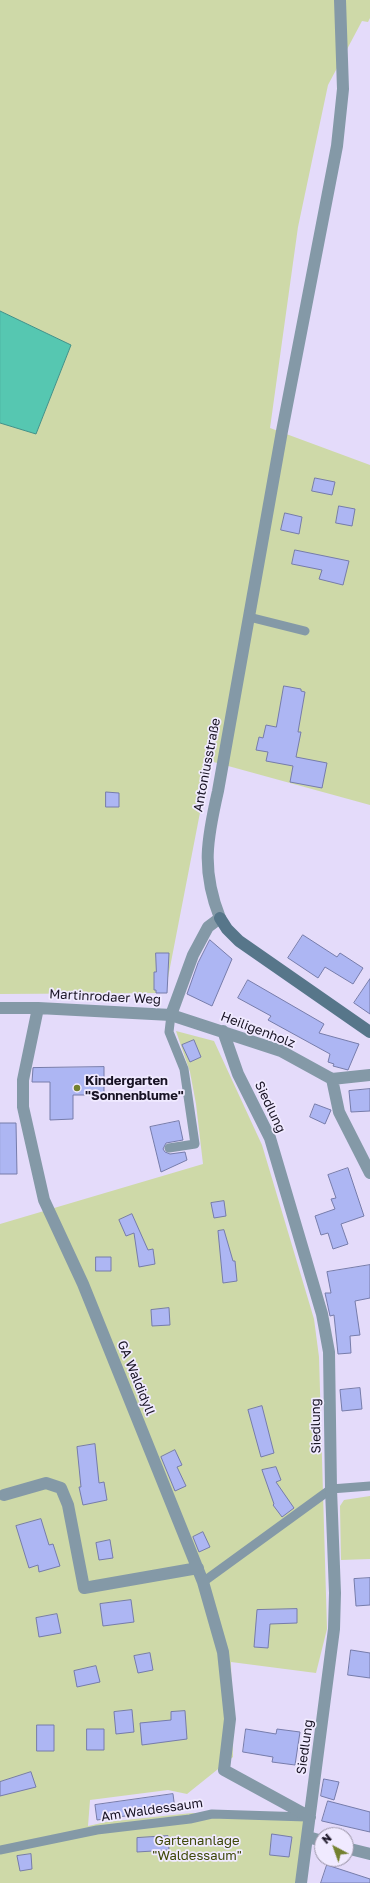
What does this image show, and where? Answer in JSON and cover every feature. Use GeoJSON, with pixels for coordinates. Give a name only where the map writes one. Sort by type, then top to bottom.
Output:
{"type":"FeatureCollection","features":[{"type":"Feature","properties":{"kind":"street","name":"Antoniusstraße"},"geometry":{"type":"LineString","coordinates":[[340,0],[343,89],[337,146],[282,431],[218,791],[209,832],[207,858],[209,883],[220,918],[227,929],[239,941],[370,1032]]}},
{"type":"Feature","properties":{"kind":"street","name":"Martinrodaer Weg"},"geometry":{"type":"LineString","coordinates":[[0,1008],[38,1008],[171,1015],[193,955],[208,927],[220,918]]}},
{"type":"Feature","properties":{"kind":"street","name":"Martinrodaer Weg"},"geometry":{"type":"LineString","coordinates":[[38,1008],[23,1080],[23,1107],[44,1200]]}},
{"type":"Feature","properties":{"kind":"street","name":"Heiligenholz"},"geometry":{"type":"LineString","coordinates":[[171,1015],[281,1051],[332,1079]]}},
{"type":"Feature","properties":{"kind":"street","name":"Siedlung"},"geometry":{"type":"LineString","coordinates":[[223,1031],[238,1074],[270,1138],[322,1314],[329,1352],[331,1489],[335,1593],[334,1629],[302,1883]]}},
{"type":"Feature","properties":{"kind":"street"},"geometry":{"type":"LineString","coordinates":[[370,1075],[332,1079],[339,1112],[370,1173]]}},
{"type":"Feature","properties":{"kind":"street","name":"GA Waldidyll"},"geometry":{"type":"LineString","coordinates":[[44,1200],[83,1284],[203,1582],[224,1658],[230,1719],[224,1770],[310,1817]]}},
{"type":"Feature","properties":{"kind":"street"},"geometry":{"type":"LineString","coordinates":[[4,1495],[46,1484],[61,1488],[68,1505],[84,1588],[198,1568]]}},
{"type":"Feature","properties":{"kind":"street"},"geometry":{"type":"LineString","coordinates":[[308,1837],[314,1839]]}},
{"type":"Feature","properties":{"kind":"street"},"geometry":{"type":"LineString","coordinates":[[354,1850],[370,1854]]}},
{"type":"Feature","properties":{"kind":"lane"},"geometry":{"type":"LineString","coordinates":[[249,617],[305,631]]}},
{"type":"Feature","properties":{"kind":"lane","name":"Martinrodaer Weg"},"geometry":{"type":"LineString","coordinates":[[169,1148],[195,1144],[184,1069],[169,1032],[171,1015]]}},
{"type":"Feature","properties":{"kind":"lane"},"geometry":{"type":"LineString","coordinates":[[203,1582],[331,1489],[370,1486]]}},
{"type":"Feature","properties":{"kind":"lane","name":"Am Waldessaum"},"geometry":{"type":"LineString","coordinates":[[0,1850],[97,1830],[190,1819],[212,1814],[310,1817]]}},
{"type":"Feature","properties":{"kind":"green space"},"geometry":{"type":"Polygon","coordinates":[[[0,0],[370,0],[370,18],[368,22],[362,21],[328,85],[298,227],[270,428],[370,465],[370,805],[210,761],[165,993],[0,994],[0,423],[36,434],[71,345],[0,311],[0,0]]]}},
{"type":"Feature","properties":{"kind":"green space","name":"Gartenanlage \"Waldessaum\""},"geometry":{"type":"Polygon","coordinates":[[[176,1031],[214,1041],[262,1145],[314,1319],[319,1357],[327,1629],[316,1673],[231,1662],[233,1757],[187,1794],[168,1790],[90,1800],[88,1826],[106,1822],[192,1813],[305,1820],[297,1883],[0,1883],[0,1224],[203,1164],[196,1104],[190,1072],[176,1031]]]}},
{"type":"Feature","properties":{"kind":"green space"},"geometry":{"type":"Polygon","coordinates":[[[370,1496],[370,1559],[341,1560],[340,1506],[344,1500],[370,1496]]]}},
{"type":"Feature","properties":{"kind":"shaded area"},"geometry":{"type":"Polygon","coordinates":[[[0,311],[71,345],[36,434],[0,423],[0,311]]]}},
{"type":"Feature","properties":{"kind":"building"},"geometry":{"type":"Polygon","coordinates":[[[315,478],[335,482],[332,495],[312,491],[315,478]]]}},
{"type":"Feature","properties":{"kind":"building"},"geometry":{"type":"Polygon","coordinates":[[[339,506],[355,509],[352,526],[336,523],[339,506]]]}},
{"type":"Feature","properties":{"kind":"building"},"geometry":{"type":"Polygon","coordinates":[[[285,513],[302,517],[299,534],[281,530],[285,513]]]}},
{"type":"Feature","properties":{"kind":"building"},"geometry":{"type":"Polygon","coordinates":[[[295,550],[349,561],[343,585],[319,579],[322,570],[292,564],[295,550]]]}},
{"type":"Feature","properties":{"kind":"building"},"geometry":{"type":"Polygon","coordinates":[[[284,686],[301,689],[301,691],[305,692],[298,732],[301,732],[296,757],[327,763],[322,788],[290,782],[293,766],[266,761],[268,752],[256,750],[259,737],[263,738],[266,725],[276,727],[284,686]]]}},
{"type":"Feature","properties":{"kind":"building"},"geometry":{"type":"Polygon","coordinates":[[[106,792],[119,793],[119,807],[106,807],[106,792]]]}},
{"type":"Feature","properties":{"kind":"building"},"geometry":{"type":"Polygon","coordinates":[[[303,935],[337,957],[340,953],[363,968],[353,984],[325,967],[318,978],[288,958],[303,935]]]}},
{"type":"Feature","properties":{"kind":"building"},"geometry":{"type":"Polygon","coordinates":[[[210,940],[232,959],[212,1006],[187,994],[198,963],[210,940]]]}},
{"type":"Feature","properties":{"kind":"building"},"geometry":{"type":"Polygon","coordinates":[[[156,953],[169,953],[167,993],[156,993],[156,990],[154,990],[156,953]]]}},
{"type":"Feature","properties":{"kind":"building"},"geometry":{"type":"Polygon","coordinates":[[[370,979],[370,1014],[354,1003],[370,979]]]}},
{"type":"Feature","properties":{"kind":"building"},"geometry":{"type":"Polygon","coordinates":[[[248,980],[324,1024],[319,1033],[359,1044],[348,1070],[333,1066],[334,1064],[328,1062],[330,1054],[268,1020],[271,1016],[238,998],[248,980]]]}},
{"type":"Feature","properties":{"kind":"building"},"geometry":{"type":"Polygon","coordinates":[[[194,1040],[201,1057],[190,1062],[182,1045],[194,1040]]]}},
{"type":"Feature","properties":{"kind":"building","name":"Kindergarten \"Sonnenblume\""},"geometry":{"type":"Polygon","coordinates":[[[104,1067],[104,1095],[73,1095],[73,1119],[50,1120],[50,1082],[32,1082],[33,1068],[104,1067]]]}},
{"type":"Feature","properties":{"kind":"building"},"geometry":{"type":"Polygon","coordinates":[[[370,1089],[370,1111],[351,1112],[349,1091],[370,1089]]]}},
{"type":"Feature","properties":{"kind":"building"},"geometry":{"type":"Polygon","coordinates":[[[315,1104],[331,1110],[325,1124],[310,1117],[315,1104]]]}},
{"type":"Feature","properties":{"kind":"building"},"geometry":{"type":"Polygon","coordinates":[[[179,1121],[183,1140],[166,1143],[163,1149],[165,1152],[170,1154],[185,1152],[187,1160],[161,1172],[150,1127],[179,1121]]]}},
{"type":"Feature","properties":{"kind":"building"},"geometry":{"type":"Polygon","coordinates":[[[0,1123],[16,1123],[17,1174],[0,1174],[0,1123]]]}},
{"type":"Feature","properties":{"kind":"building"},"geometry":{"type":"Polygon","coordinates":[[[348,1168],[364,1216],[341,1224],[348,1244],[333,1249],[328,1233],[321,1235],[315,1216],[335,1209],[331,1199],[336,1198],[328,1175],[348,1168]]]}},
{"type":"Feature","properties":{"kind":"building"},"geometry":{"type":"Polygon","coordinates":[[[224,1201],[226,1216],[214,1218],[211,1203],[224,1201]]]}},
{"type":"Feature","properties":{"kind":"building"},"geometry":{"type":"Polygon","coordinates":[[[132,1214],[148,1250],[153,1249],[155,1264],[139,1267],[134,1233],[126,1236],[119,1220],[132,1214]]]}},
{"type":"Feature","properties":{"kind":"building"},"geometry":{"type":"Polygon","coordinates":[[[224,1230],[233,1261],[235,1261],[237,1281],[223,1283],[218,1231],[224,1230]]]}},
{"type":"Feature","properties":{"kind":"building"},"geometry":{"type":"Polygon","coordinates":[[[96,1257],[111,1257],[111,1271],[96,1271],[96,1257]]]}},
{"type":"Feature","properties":{"kind":"building"},"geometry":{"type":"Polygon","coordinates":[[[370,1265],[370,1298],[355,1301],[360,1335],[350,1336],[351,1353],[338,1354],[334,1315],[330,1316],[325,1293],[331,1293],[327,1272],[370,1265]]]}},
{"type":"Feature","properties":{"kind":"building"},"geometry":{"type":"Polygon","coordinates":[[[169,1308],[170,1325],[152,1326],[151,1310],[169,1308]]]}},
{"type":"Feature","properties":{"kind":"building"},"geometry":{"type":"Polygon","coordinates":[[[360,1388],[362,1409],[342,1411],[340,1390],[360,1388]]]}},
{"type":"Feature","properties":{"kind":"building"},"geometry":{"type":"Polygon","coordinates":[[[262,1406],[274,1453],[261,1457],[248,1410],[262,1406]]]}},
{"type":"Feature","properties":{"kind":"building"},"geometry":{"type":"Polygon","coordinates":[[[95,1444],[99,1483],[104,1482],[107,1500],[83,1505],[79,1487],[81,1487],[77,1447],[95,1444]]]}},
{"type":"Feature","properties":{"kind":"building"},"geometry":{"type":"Polygon","coordinates":[[[175,1450],[182,1465],[177,1467],[186,1486],[175,1491],[161,1457],[175,1450]]]}},
{"type":"Feature","properties":{"kind":"building"},"geometry":{"type":"Polygon","coordinates":[[[276,1467],[281,1480],[276,1482],[294,1508],[282,1517],[273,1505],[274,1504],[262,1470],[276,1467]]]}},
{"type":"Feature","properties":{"kind":"building"},"geometry":{"type":"Polygon","coordinates":[[[41,1519],[49,1545],[53,1544],[60,1566],[39,1572],[38,1565],[29,1568],[16,1526],[41,1519]]]}},
{"type":"Feature","properties":{"kind":"building"},"geometry":{"type":"Polygon","coordinates":[[[203,1532],[210,1547],[199,1552],[193,1537],[203,1532]]]}},
{"type":"Feature","properties":{"kind":"building"},"geometry":{"type":"Polygon","coordinates":[[[110,1540],[113,1558],[99,1560],[96,1543],[110,1540]]]}},
{"type":"Feature","properties":{"kind":"building"},"geometry":{"type":"Polygon","coordinates":[[[370,1578],[370,1605],[356,1606],[354,1579],[370,1578]]]}},
{"type":"Feature","properties":{"kind":"building"},"geometry":{"type":"Polygon","coordinates":[[[131,1600],[134,1622],[103,1626],[100,1604],[131,1600]]]}},
{"type":"Feature","properties":{"kind":"building"},"geometry":{"type":"Polygon","coordinates":[[[297,1609],[297,1623],[270,1624],[268,1648],[254,1647],[257,1610],[297,1609]]]}},
{"type":"Feature","properties":{"kind":"building"},"geometry":{"type":"Polygon","coordinates":[[[57,1614],[61,1633],[39,1637],[36,1618],[57,1614]]]}},
{"type":"Feature","properties":{"kind":"building"},"geometry":{"type":"Polygon","coordinates":[[[351,1650],[370,1653],[370,1678],[348,1675],[351,1650]]]}},
{"type":"Feature","properties":{"kind":"building"},"geometry":{"type":"Polygon","coordinates":[[[150,1653],[153,1670],[138,1673],[134,1656],[150,1653]]]}},
{"type":"Feature","properties":{"kind":"building"},"geometry":{"type":"Polygon","coordinates":[[[96,1666],[100,1682],[77,1687],[74,1671],[96,1666]]]}},
{"type":"Feature","properties":{"kind":"building"},"geometry":{"type":"Polygon","coordinates":[[[132,1710],[134,1732],[116,1734],[114,1712],[132,1710]]]}},
{"type":"Feature","properties":{"kind":"building"},"geometry":{"type":"Polygon","coordinates":[[[185,1711],[187,1739],[142,1745],[140,1723],[171,1720],[171,1712],[185,1711]]]}},
{"type":"Feature","properties":{"kind":"building"},"geometry":{"type":"Polygon","coordinates":[[[37,1725],[54,1725],[54,1751],[37,1751],[37,1725]]]}},
{"type":"Feature","properties":{"kind":"building"},"geometry":{"type":"Polygon","coordinates":[[[87,1729],[104,1729],[104,1750],[87,1750],[87,1729]]]}},
{"type":"Feature","properties":{"kind":"building"},"geometry":{"type":"Polygon","coordinates":[[[246,1729],[276,1734],[277,1729],[300,1732],[295,1765],[272,1762],[273,1757],[243,1752],[246,1729]]]}},
{"type":"Feature","properties":{"kind":"building"},"geometry":{"type":"Polygon","coordinates":[[[31,1772],[36,1787],[0,1796],[0,1782],[31,1772]]]}},
{"type":"Feature","properties":{"kind":"building"},"geometry":{"type":"Polygon","coordinates":[[[324,1779],[339,1782],[334,1800],[321,1796],[324,1779]]]}},
{"type":"Feature","properties":{"kind":"building"},"geometry":{"type":"Polygon","coordinates":[[[173,1794],[175,1809],[97,1820],[95,1805],[173,1794]]]}},
{"type":"Feature","properties":{"kind":"building"},"geometry":{"type":"Polygon","coordinates":[[[328,1801],[370,1812],[370,1832],[354,1828],[354,1827],[322,1821],[328,1801]]]}},
{"type":"Feature","properties":{"kind":"building"},"geometry":{"type":"Polygon","coordinates":[[[272,1834],[292,1837],[289,1857],[270,1855],[272,1834]]]}},
{"type":"Feature","properties":{"kind":"building"},"geometry":{"type":"Polygon","coordinates":[[[168,1836],[169,1850],[137,1852],[137,1838],[168,1836]]]}},
{"type":"Feature","properties":{"kind":"building"},"geometry":{"type":"Polygon","coordinates":[[[31,1854],[32,1869],[20,1871],[17,1856],[31,1854]]]}},
{"type":"Feature","properties":{"kind":"building"},"geometry":{"type":"Polygon","coordinates":[[[326,1867],[333,1867],[370,1879],[370,1883],[321,1883],[326,1867]]]}},
{"type":"Feature","properties":{"kind":"place","name":"Kindergarten \"Sonnenblume\""},"geometry":{"type":"Point","coordinates":[77,1088]}}]}
